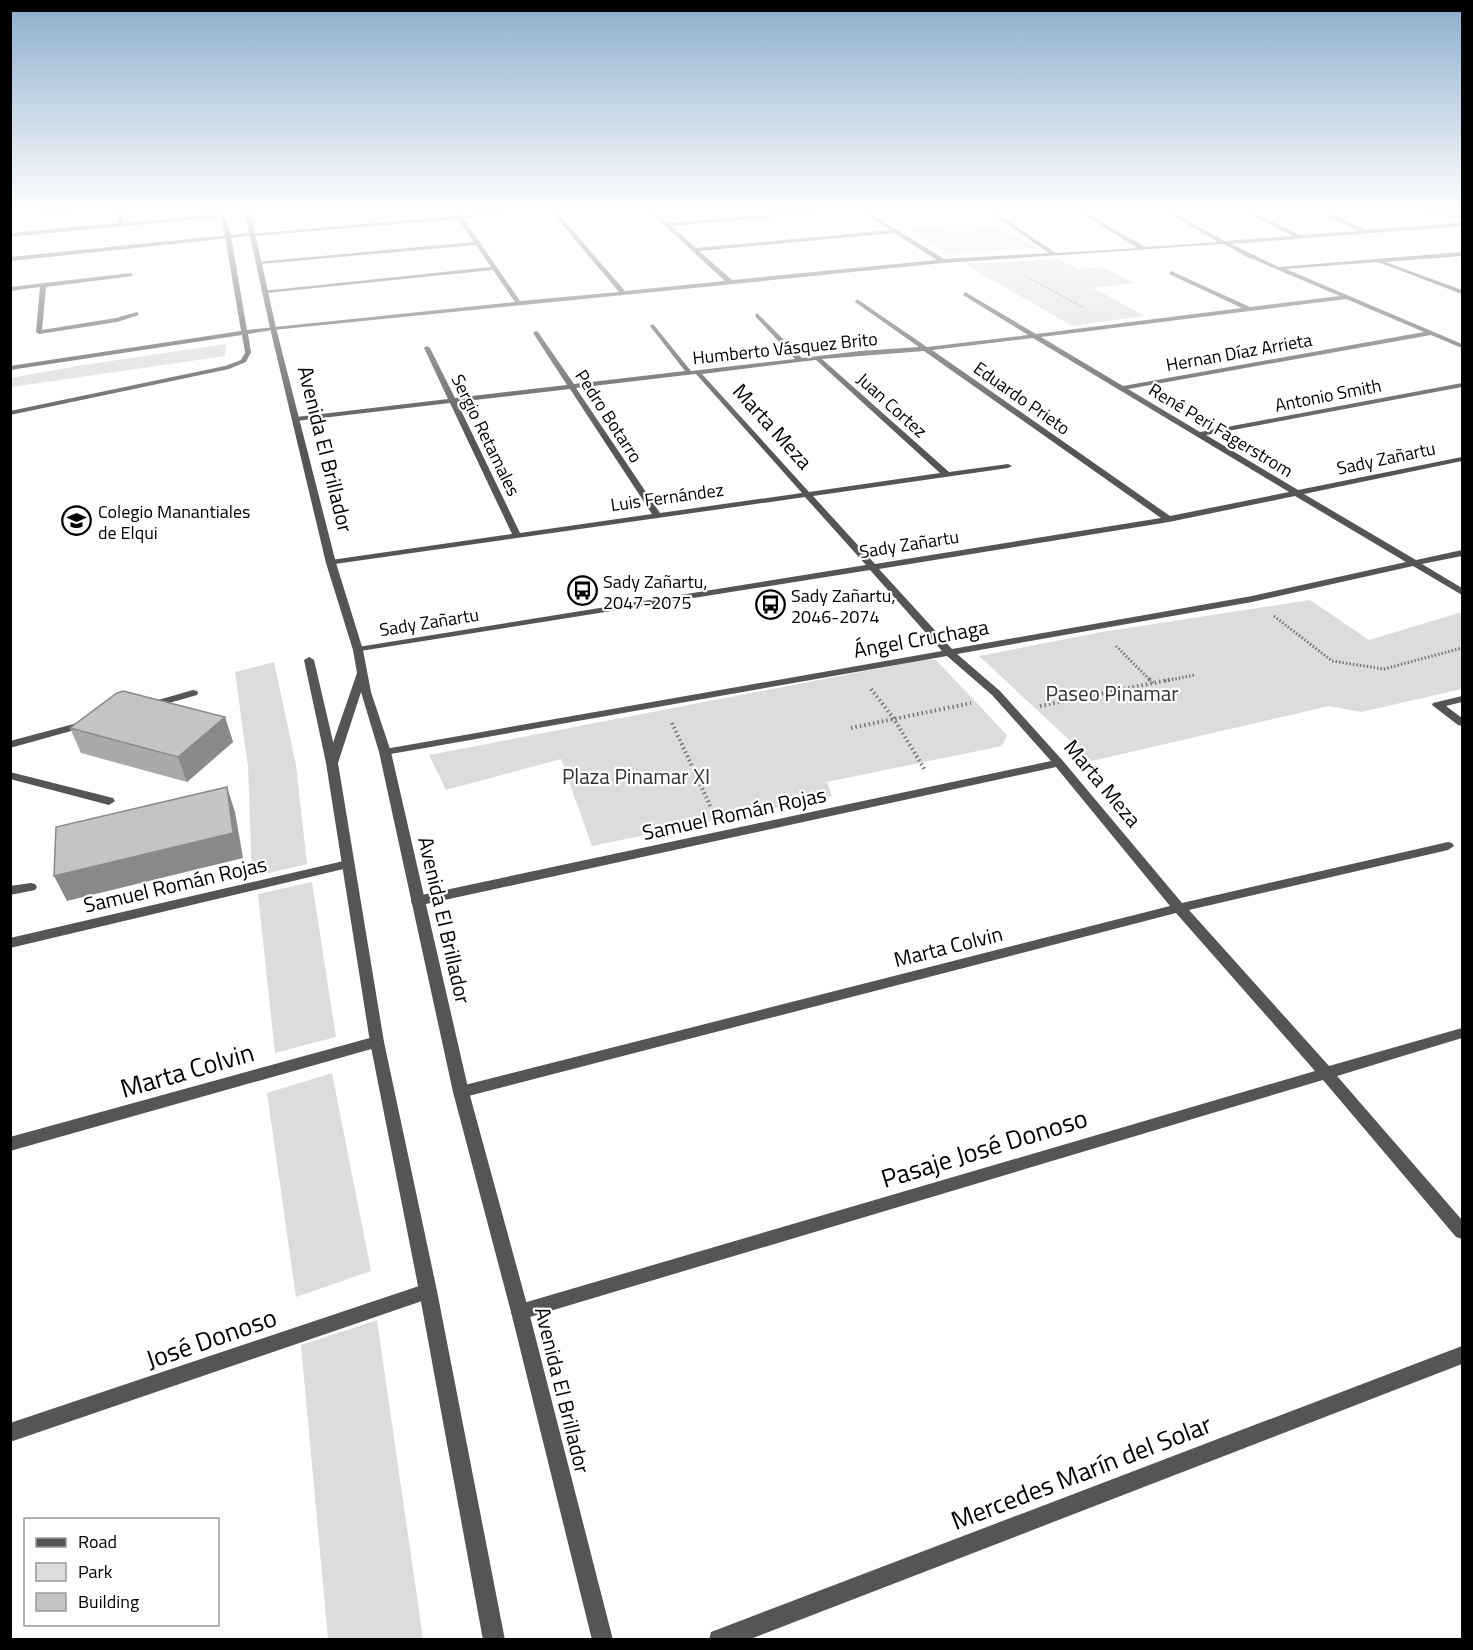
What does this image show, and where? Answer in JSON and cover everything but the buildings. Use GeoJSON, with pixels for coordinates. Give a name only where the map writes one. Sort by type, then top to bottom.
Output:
{"type":"FeatureCollection","features":[{"type":"Feature","properties":{"kind":"street"},"geometry":{"type":"LineString","coordinates":[[10,289],[32,287]]}},
{"type":"Feature","properties":{"kind":"street"},"geometry":{"type":"LineString","coordinates":[[43,287],[39,332],[117,320],[137,314]]}},
{"type":"Feature","properties":{"kind":"street"},"geometry":{"type":"LineString","coordinates":[[10,413],[227,368],[244,361],[248,352],[247,333],[238,287]]}},
{"type":"Feature","properties":{"kind":"street","name":"Avenida El Brillador"},"geometry":{"type":"LineString","coordinates":[[265,287],[273,328],[331,563],[358,650],[366,692],[385,752],[461,1092],[520,1312],[603,1640]]}},
{"type":"Feature","properties":{"kind":"street"},"geometry":{"type":"LineString","coordinates":[[266,291],[306,287]]}},
{"type":"Feature","properties":{"kind":"street"},"geometry":{"type":"LineString","coordinates":[[508,287],[519,304]]}},
{"type":"Feature","properties":{"kind":"street"},"geometry":{"type":"LineString","coordinates":[[618,287],[624,294]]}},
{"type":"Feature","properties":{"kind":"street"},"geometry":{"type":"LineString","coordinates":[[10,368],[273,328],[692,287]]}},
{"type":"Feature","properties":{"kind":"street"},"geometry":{"type":"LineString","coordinates":[[1201,287],[1249,309]]}},
{"type":"Feature","properties":{"kind":"street"},"geometry":{"type":"LineString","coordinates":[[1324,287],[1462,346]]}},
{"type":"Feature","properties":{"kind":"street","name":"René Peri Fagerstrom"},"geometry":{"type":"LineString","coordinates":[[964,294],[1462,592]]}},
{"type":"Feature","properties":{"kind":"street","name":"Humberto Vásquez Brito"},"geometry":{"type":"LineString","coordinates":[[296,419],[818,359],[927,349],[1349,297]]}},
{"type":"Feature","properties":{"kind":"street","name":"Eduardo Prieto"},"geometry":{"type":"LineString","coordinates":[[857,301],[1169,519]]}},
{"type":"Feature","properties":{"kind":"street"},"geometry":{"type":"LineString","coordinates":[[757,315],[801,361]]}},
{"type":"Feature","properties":{"kind":"street","name":"Marta Meza"},"geometry":{"type":"LineString","coordinates":[[653,326],[948,651],[996,693],[1059,763],[1179,909],[1326,1073],[1462,1232]]}},
{"type":"Feature","properties":{"kind":"street","name":"Pedro Botarro"},"geometry":{"type":"LineString","coordinates":[[536,333],[657,516]]}},
{"type":"Feature","properties":{"kind":"street","name":"Hernan Díaz Arrieta"},"geometry":{"type":"LineString","coordinates":[[1120,388],[1433,333]]}},
{"type":"Feature","properties":{"kind":"street","name":"Sergio Retamales"},"geometry":{"type":"LineString","coordinates":[[427,348],[517,535]]}},
{"type":"Feature","properties":{"kind":"street","name":"Juan Cortez"},"geometry":{"type":"LineString","coordinates":[[818,359],[946,474]]}},
{"type":"Feature","properties":{"kind":"street","name":"Antonio Smith"},"geometry":{"type":"LineString","coordinates":[[1199,434],[1462,385]]}},
{"type":"Feature","properties":{"kind":"street","name":"Sady Zañartu"},"geometry":{"type":"LineString","coordinates":[[358,650],[1169,519],[1462,459]]}},
{"type":"Feature","properties":{"kind":"street","name":"Luis Fernández"},"geometry":{"type":"LineString","coordinates":[[331,563],[1008,466]]}},
{"type":"Feature","properties":{"kind":"street","name":"Ángel Cruchaga"},"geometry":{"type":"LineString","coordinates":[[385,752],[1252,599],[1462,553]]}},
{"type":"Feature","properties":{"kind":"street"},"geometry":{"type":"LineString","coordinates":[[309,660],[332,763],[377,1042],[429,1291],[494,1640]]}},
{"type":"Feature","properties":{"kind":"street"},"geometry":{"type":"LineString","coordinates":[[332,763],[363,669]]}},
{"type":"Feature","properties":{"kind":"street"},"geometry":{"type":"LineString","coordinates":[[136,710],[193,693]]}},
{"type":"Feature","properties":{"kind":"street"},"geometry":{"type":"LineString","coordinates":[[1462,699],[1437,705],[1462,723]]}},
{"type":"Feature","properties":{"kind":"street"},"geometry":{"type":"LineString","coordinates":[[10,746],[102,719]]}},
{"type":"Feature","properties":{"kind":"street","name":"Samuel Román Rojas"},"geometry":{"type":"LineString","coordinates":[[417,901],[1059,763]]}},
{"type":"Feature","properties":{"kind":"street"},"geometry":{"type":"LineString","coordinates":[[10,775],[109,801]]}},
{"type":"Feature","properties":{"kind":"street","name":"Marta Colvin"},"geometry":{"type":"LineString","coordinates":[[461,1092],[1179,909],[1448,846]]}},
{"type":"Feature","properties":{"kind":"street","name":"Samuel Román Rojas"},"geometry":{"type":"LineString","coordinates":[[10,943],[348,864]]}},
{"type":"Feature","properties":{"kind":"street"},"geometry":{"type":"LineString","coordinates":[[10,891],[31,887]]}},
{"type":"Feature","properties":{"kind":"street","name":"Pasaje José Donoso"},"geometry":{"type":"LineString","coordinates":[[520,1312],[1462,1033]]}},
{"type":"Feature","properties":{"kind":"street","name":"Marta Colvin"},"geometry":{"type":"LineString","coordinates":[[10,1144],[377,1042]]}},
{"type":"Feature","properties":{"kind":"street","name":"José Donoso"},"geometry":{"type":"LineString","coordinates":[[10,1433],[429,1291]]}},
{"type":"Feature","properties":{"kind":"street","name":"Mercedes Marín del Solar"},"geometry":{"type":"LineString","coordinates":[[719,1640],[1462,1355]]}},
{"type":"Feature","properties":{"kind":"path"},"geometry":{"type":"LineString","coordinates":[[1046,287],[1086,309]]}},
{"type":"Feature","properties":{"kind":"path"},"geometry":{"type":"LineString","coordinates":[[1252,599],[1332,661],[1384,669],[1462,648]]}},
{"type":"Feature","properties":{"kind":"path"},"geometry":{"type":"LineString","coordinates":[[1096,625],[1153,684]]}},
{"type":"Feature","properties":{"kind":"path"},"geometry":{"type":"LineString","coordinates":[[856,668],[894,719],[938,788]]}},
{"type":"Feature","properties":{"kind":"path"},"geometry":{"type":"LineString","coordinates":[[1012,711],[1195,675]]}},
{"type":"Feature","properties":{"kind":"path"},"geometry":{"type":"LineString","coordinates":[[851,728],[976,702],[996,693]]}},
{"type":"Feature","properties":{"kind":"path"},"geometry":{"type":"LineString","coordinates":[[663,703],[724,836]]}},
{"type":"Feature","properties":{"kind":"green space"},"geometry":{"type":"Polygon","coordinates":[[[1005,287],[1101,287],[1093,288],[1145,316],[1072,326],[1005,287]]]}},
{"type":"Feature","properties":{"kind":"green space"},"geometry":{"type":"Polygon","coordinates":[[[226,344],[225,356],[11,387],[11,378],[226,344]]]}},
{"type":"Feature","properties":{"kind":"green space","name":"Paseo Pinamar"},"geometry":{"type":"Polygon","coordinates":[[[1310,600],[1369,640],[1462,612],[1462,689],[1361,712],[1329,706],[1092,761],[979,656],[1102,632],[1310,600]]]}},
{"type":"Feature","properties":{"kind":"green space","name":"Plaza Pinamar XI"},"geometry":{"type":"Polygon","coordinates":[[[928,659],[936,660],[1007,735],[1002,746],[827,782],[832,796],[592,846],[561,759],[446,790],[429,755],[928,659]]]}},
{"type":"Feature","properties":{"kind":"green space"},"geometry":{"type":"Polygon","coordinates":[[[274,662],[296,765],[307,864],[252,877],[248,767],[235,672],[274,662]]]}},
{"type":"Feature","properties":{"kind":"green space"},"geometry":{"type":"Polygon","coordinates":[[[312,882],[336,1037],[275,1053],[258,894],[312,882]]]}},
{"type":"Feature","properties":{"kind":"green space"},"geometry":{"type":"Polygon","coordinates":[[[332,1073],[371,1271],[296,1297],[267,1093],[332,1073]]]}},
{"type":"Feature","properties":{"kind":"green space"},"geometry":{"type":"Polygon","coordinates":[[[377,1320],[423,1639],[328,1639],[301,1345],[377,1320]]]}},
{"type":"Feature","properties":{"kind":"place","name":"Colegio Manantiales de Elqui"},"geometry":{"type":"Point","coordinates":[77,521]}},
{"type":"Feature","properties":{"kind":"place","name":"Sady Zañartu, 2047-2075"},"geometry":{"type":"Point","coordinates":[582,591]}},
{"type":"Feature","properties":{"kind":"place","name":"Sady Zañartu, 2046-2074"},"geometry":{"type":"Point","coordinates":[770,605]}}]}
